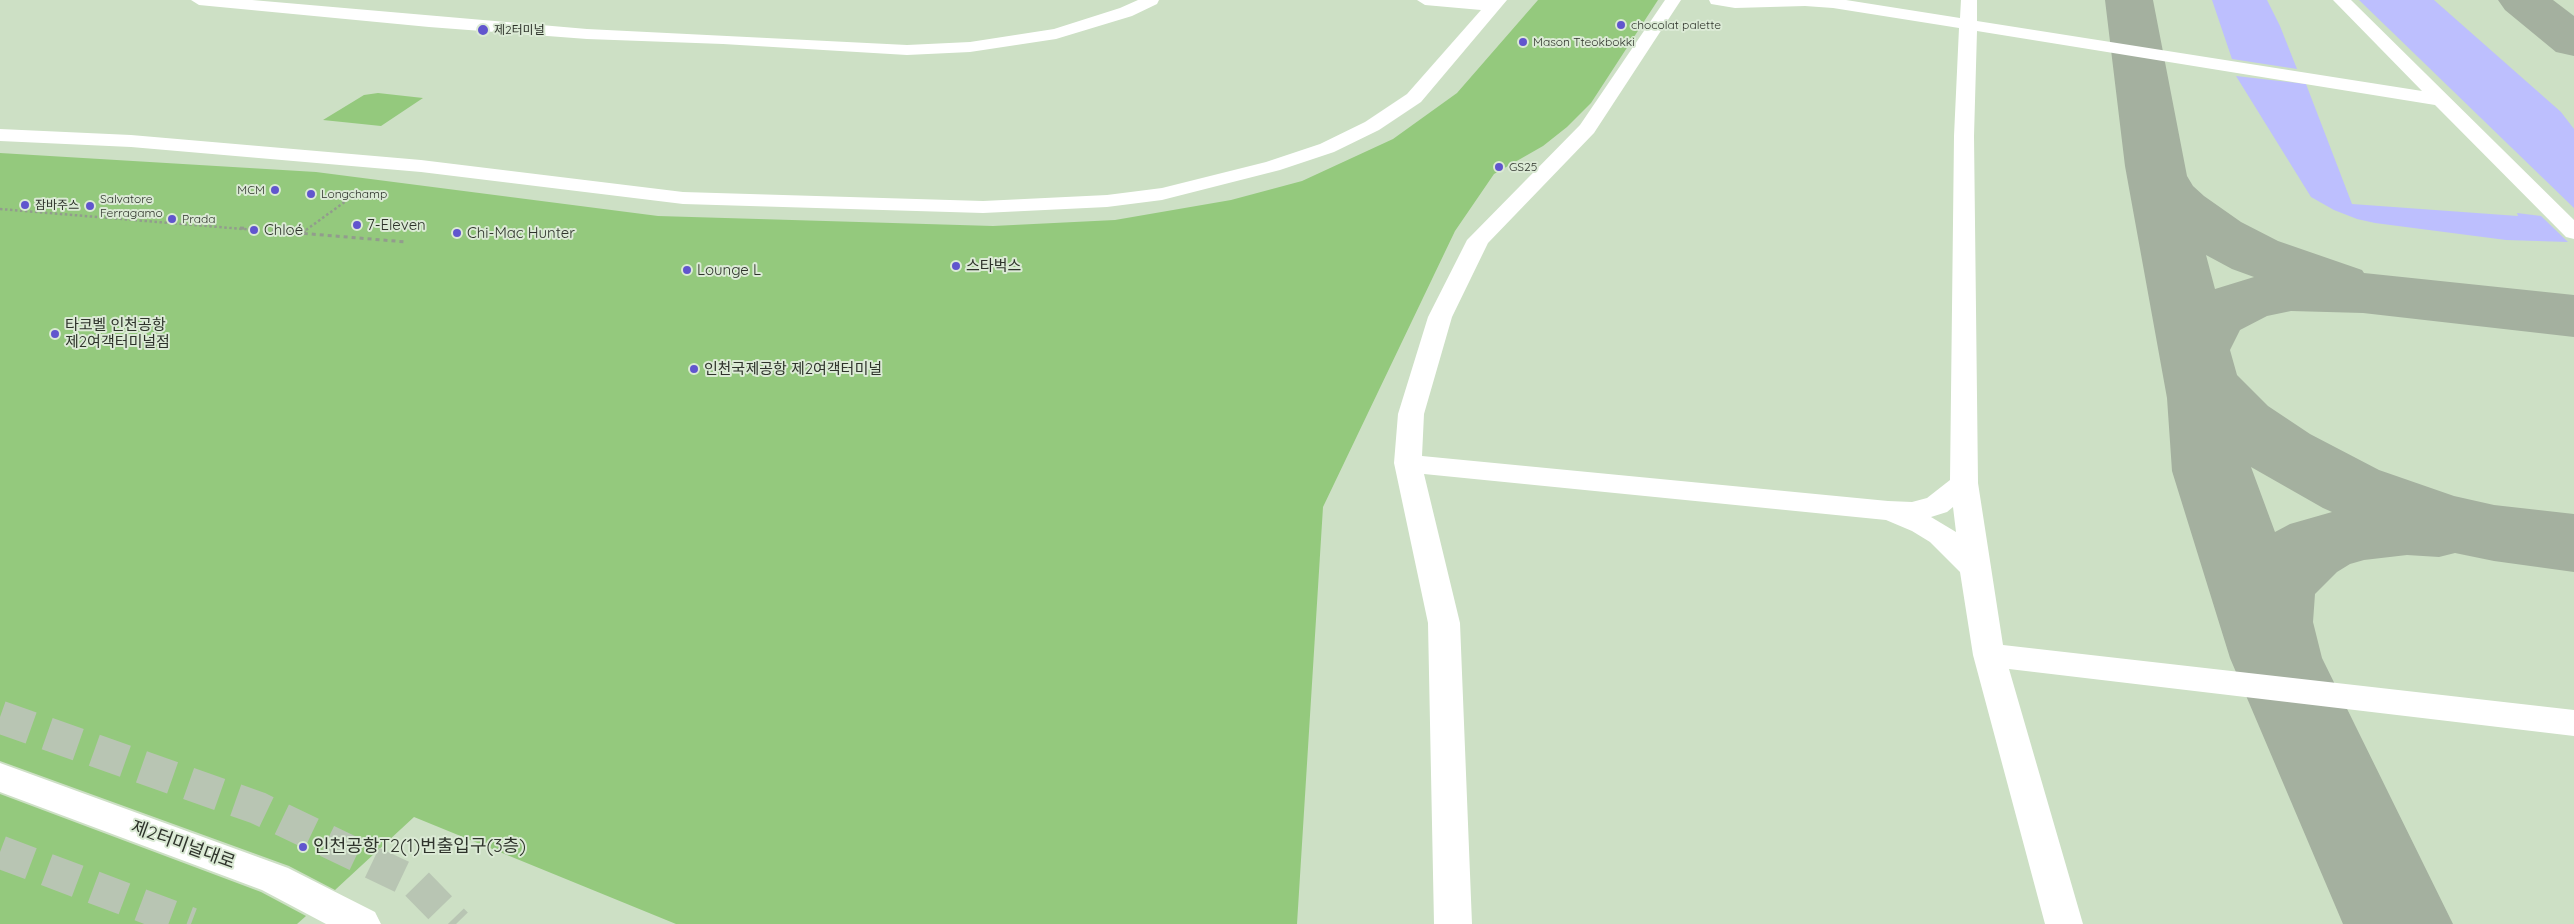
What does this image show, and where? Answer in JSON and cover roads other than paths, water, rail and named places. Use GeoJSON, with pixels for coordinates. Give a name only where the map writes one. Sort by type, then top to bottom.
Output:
{"type":"FeatureCollection","features":[{"type":"Feature","properties":{"kind":"lane"},"geometry":{"type":"LineString","coordinates":[[199,0],[429,22],[587,34],[724,38],[907,50],[970,47],[1056,34],[1118,14],[1151,0]]}},
{"type":"Feature","properties":{"kind":"lane"},"geometry":{"type":"LineString","coordinates":[[1424,0],[1497,3]]}},
{"type":"Feature","properties":{"kind":"lane"},"geometry":{"type":"LineString","coordinates":[[1453,924],[1444,623],[1408,463],[1411,414],[1440,317],[1478,240],[1587,130],[1673,0]]}},
{"type":"Feature","properties":{"kind":"lane"},"geometry":{"type":"LineString","coordinates":[[1717,0],[1735,3],[1805,0],[1969,12],[2441,100]]}},
{"type":"Feature","properties":{"kind":"lane"},"geometry":{"type":"LineString","coordinates":[[2341,0],[2574,232]]}},
{"type":"Feature","properties":{"kind":"lane"},"geometry":{"type":"LineString","coordinates":[[0,135],[131,141],[421,166],[683,198],[983,207],[1107,201],[1162,194],[1273,166],[1326,148],[1372,126],[1414,98],[1497,3]]}},
{"type":"Feature","properties":{"kind":"lane"},"geometry":{"type":"LineString","coordinates":[[1969,12],[1964,136],[1964,483],[1974,568],[1990,654],[2064,924]]}},
{"type":"Feature","properties":{"kind":"lane"},"geometry":{"type":"LineString","coordinates":[[1408,463],[1912,512],[1931,507],[1947,498],[1964,483]]}},
{"type":"Feature","properties":{"kind":"lane"},"geometry":{"type":"LineString","coordinates":[[1888,511],[1922,524],[1940,535],[1956,548],[1974,568]]}},
{"type":"Feature","properties":{"kind":"lane"},"geometry":{"type":"LineString","coordinates":[[1990,654],[2574,723]]}},
{"type":"Feature","properties":{"kind":"lane","name":"제2터미널대로"},"geometry":{"type":"LineString","coordinates":[[0,777],[275,879],[362,924]]}},
{"type":"Feature","properties":{"kind":"tunnel"},"geometry":{"type":"LineString","coordinates":[[0,717],[258,808],[417,884],[456,924]]}},
{"type":"Feature","properties":{"kind":"tunnel"},"geometry":{"type":"LineString","coordinates":[[0,852],[191,924]]}},
{"type":"Feature","properties":{"kind":"place","name":"chocolat palette"},"geometry":{"type":"Point","coordinates":[1621,25]}},
{"type":"Feature","properties":{"kind":"place","name":"제2터미널"},"geometry":{"type":"Point","coordinates":[483,30]}},
{"type":"Feature","properties":{"kind":"place","name":"Mason Tteokbokki"},"geometry":{"type":"Point","coordinates":[1523,42]}},
{"type":"Feature","properties":{"kind":"place","name":"GS25"},"geometry":{"type":"Point","coordinates":[1499,167]}},
{"type":"Feature","properties":{"kind":"place","name":"MCM"},"geometry":{"type":"Point","coordinates":[275,190]}},
{"type":"Feature","properties":{"kind":"place","name":"Longchamp"},"geometry":{"type":"Point","coordinates":[311,194]}},
{"type":"Feature","properties":{"kind":"place","name":"잠바주스"},"geometry":{"type":"Point","coordinates":[25,205]}},
{"type":"Feature","properties":{"kind":"place","name":"Salvatore Ferragamo"},"geometry":{"type":"Point","coordinates":[90,206]}},
{"type":"Feature","properties":{"kind":"place","name":"Prada"},"geometry":{"type":"Point","coordinates":[172,219]}},
{"type":"Feature","properties":{"kind":"place","name":"7-Eleven"},"geometry":{"type":"Point","coordinates":[357,225]}},
{"type":"Feature","properties":{"kind":"place","name":"Chloé"},"geometry":{"type":"Point","coordinates":[254,230]}},
{"type":"Feature","properties":{"kind":"place","name":"Chi-Mac Hunter"},"geometry":{"type":"Point","coordinates":[457,233]}},
{"type":"Feature","properties":{"kind":"place","name":"스타벅스"},"geometry":{"type":"Point","coordinates":[956,266]}},
{"type":"Feature","properties":{"kind":"place","name":"Lounge L"},"geometry":{"type":"Point","coordinates":[687,270]}},
{"type":"Feature","properties":{"kind":"place","name":"타코벨 인천공항 제2여객터미널점"},"geometry":{"type":"Point","coordinates":[55,334]}},
{"type":"Feature","properties":{"kind":"place","name":"인천국제공항 제2여객터미널"},"geometry":{"type":"Point","coordinates":[694,369]}},
{"type":"Feature","properties":{"kind":"place","name":"인천공항T2(1)번출입구(3층)"},"geometry":{"type":"Point","coordinates":[303,847]}}]}
